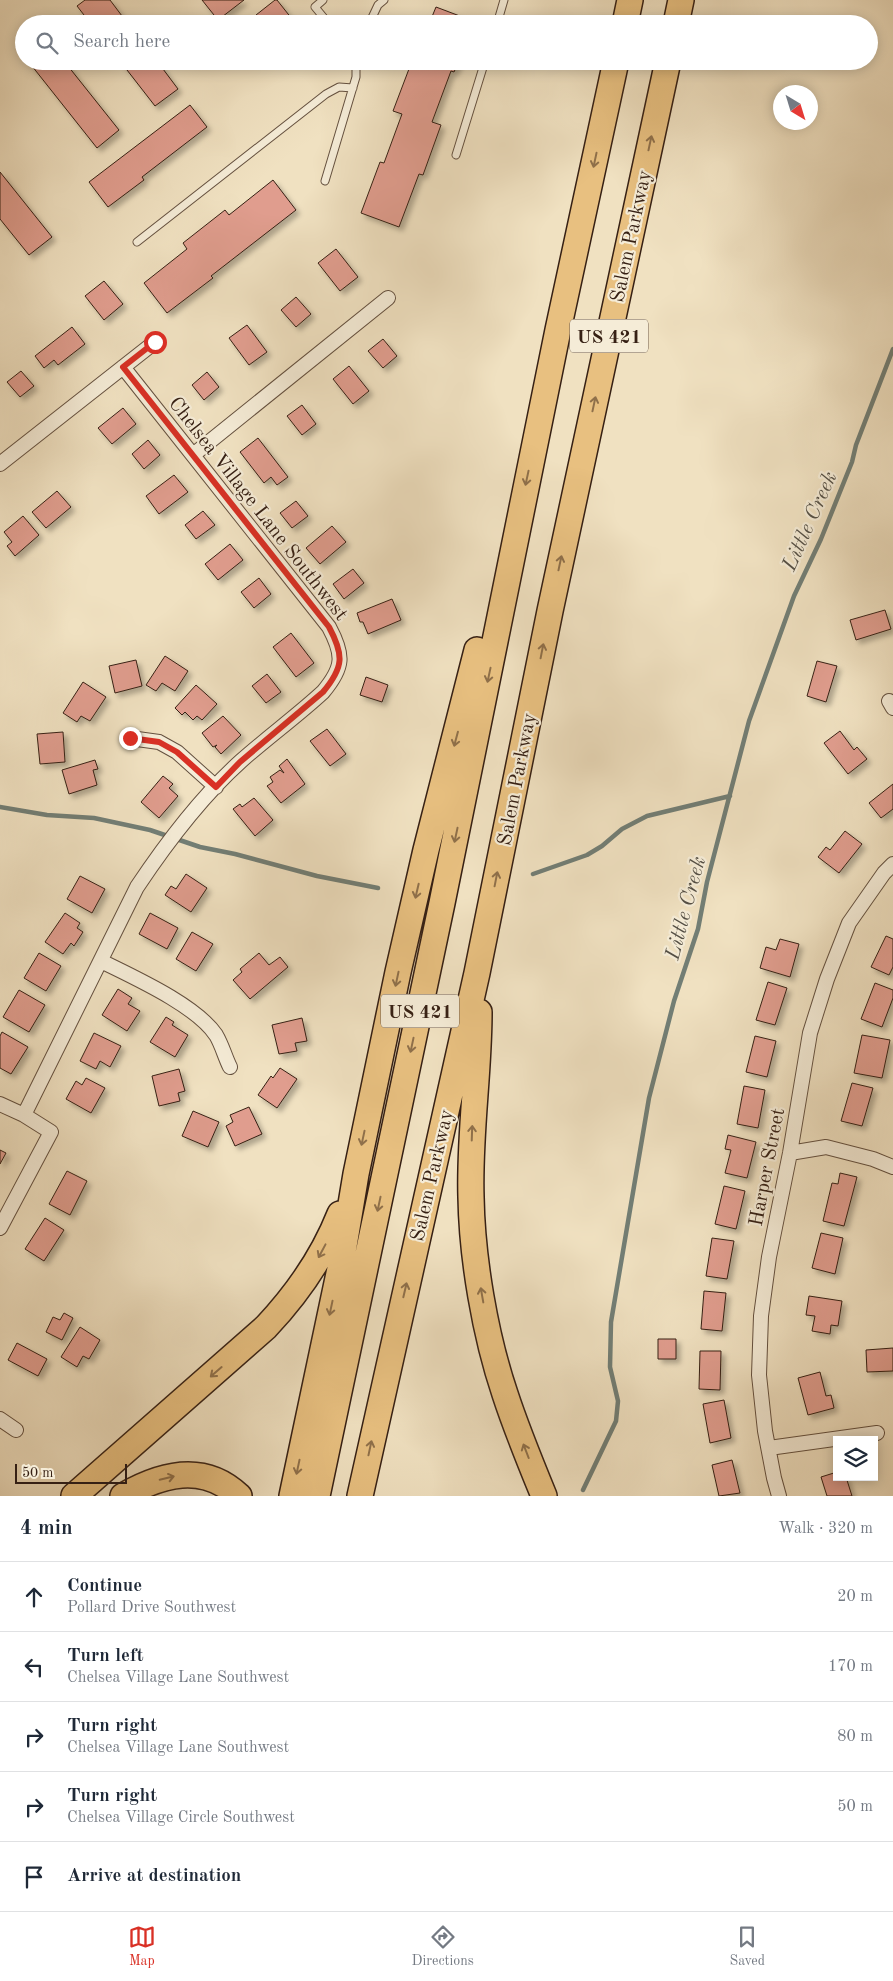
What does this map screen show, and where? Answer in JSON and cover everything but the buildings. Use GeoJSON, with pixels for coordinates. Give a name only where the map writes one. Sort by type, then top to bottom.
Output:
{"type":"FeatureCollection","features":[{"type":"Feature","properties":{"kind":"highway"},"geometry":{"type":"LineString","coordinates":[[626,15],[630,0]]}},
{"type":"Feature","properties":{"kind":"highway"},"geometry":{"type":"LineString","coordinates":[[678,15],[681,0]]}},
{"type":"Feature","properties":{"kind":"highway","name":"US 421"},"geometry":{"type":"LineString","coordinates":[[317,1496],[440,913],[518,524],[614,70]]}},
{"type":"Feature","properties":{"kind":"highway","name":"Salem Parkway"},"geometry":{"type":"LineString","coordinates":[[360,1496],[476,973],[552,601],[666,70]]}},
{"type":"Feature","properties":{"kind":"highway"},"geometry":{"type":"LineString","coordinates":[[292,1496],[340,1264],[356,1174],[426,850],[496,574],[518,524]]}},
{"type":"Feature","properties":{"kind":"highway"},"geometry":{"type":"LineString","coordinates":[[476,973],[479,1028],[470,1170],[477,1264],[486,1319],[504,1392],[544,1496]]}},
{"type":"Feature","properties":{"kind":"highway"},"geometry":{"type":"LineString","coordinates":[[74,1496],[251,1342],[281,1311],[317,1261],[334,1228],[356,1174]]}},
{"type":"Feature","properties":{"kind":"highway"},"geometry":{"type":"LineString","coordinates":[[122,1496],[152,1481],[182,1475],[196,1475],[209,1478],[222,1483],[239,1496]]}},
{"type":"Feature","properties":{"kind":"street"},"geometry":{"type":"LineString","coordinates":[[193,455],[388,298]]}},
{"type":"Feature","properties":{"kind":"street"},"geometry":{"type":"LineString","coordinates":[[0,464],[155,342]]}},
{"type":"Feature","properties":{"kind":"street","name":"Chelsea Village Lane Southwest"},"geometry":{"type":"LineString","coordinates":[[24,1116],[100,961],[138,887],[158,854],[194,810],[240,762],[329,686],[334,679],[339,665],[339,646],[329,627],[123,367]]}},
{"type":"Feature","properties":{"kind":"street"},"geometry":{"type":"LineString","coordinates":[[130,738],[159,742],[171,749],[216,787]]}},
{"type":"Feature","properties":{"kind":"street","name":"Harper Street"},"geometry":{"type":"LineString","coordinates":[[779,1496],[765,1431],[759,1376],[760,1316],[768,1257],[790,1153],[810,1033],[827,979],[849,923],[884,873],[893,864]]}},
{"type":"Feature","properties":{"kind":"street"},"geometry":{"type":"LineString","coordinates":[[100,961],[153,987],[187,1008],[216,1035],[230,1067]]}},
{"type":"Feature","properties":{"kind":"street"},"geometry":{"type":"LineString","coordinates":[[0,1104],[51,1132],[0,1228]]}},
{"type":"Feature","properties":{"kind":"street"},"geometry":{"type":"LineString","coordinates":[[790,1153],[826,1147],[872,1159],[893,1167]]}},
{"type":"Feature","properties":{"kind":"street"},"geometry":{"type":"LineString","coordinates":[[0,1419],[16,1430]]}},
{"type":"Feature","properties":{"kind":"street"},"geometry":{"type":"LineString","coordinates":[[769,1448],[877,1432]]}},
{"type":"Feature","properties":{"kind":"lane"},"geometry":{"type":"LineString","coordinates":[[322,15],[315,7],[323,0]]}},
{"type":"Feature","properties":{"kind":"lane"},"geometry":{"type":"LineString","coordinates":[[373,15],[378,5],[384,0]]}},
{"type":"Feature","properties":{"kind":"lane"},"geometry":{"type":"LineString","coordinates":[[500,15],[504,0]]}},
{"type":"Feature","properties":{"kind":"lane"},"geometry":{"type":"LineString","coordinates":[[326,181],[356,77],[356,70]]}},
{"type":"Feature","properties":{"kind":"lane"},"geometry":{"type":"LineString","coordinates":[[456,155],[482,70]]}},
{"type":"Feature","properties":{"kind":"lane"},"geometry":{"type":"LineString","coordinates":[[137,242],[326,94],[339,87],[353,88]]}},
{"type":"Feature","properties":{"kind":"waterway","name":"Little Creek"},"geometry":{"type":"LineString","coordinates":[[583,1490],[616,1421],[618,1401],[610,1367],[611,1322],[649,1098],[674,1001],[698,929],[707,882],[749,721],[794,596],[821,539],[852,462],[856,445],[893,349]]}},
{"type":"Feature","properties":{"kind":"waterway"},"geometry":{"type":"LineString","coordinates":[[533,874],[587,855],[602,846],[622,829],[647,816],[730,796]]}},
{"type":"Feature","properties":{"kind":"waterway"},"geometry":{"type":"LineString","coordinates":[[0,807],[47,815],[94,818],[150,830],[200,847],[235,854],[317,876],[378,888]]}},
{"type":"Feature","properties":{"kind":"route"},"geometry":{"type":"LineString","coordinates":[[130,738],[159,742],[177,752],[216,787],[240,762],[323,692],[334,679],[339,665],[339,646],[329,627],[123,367],[155,342]]}}]}
